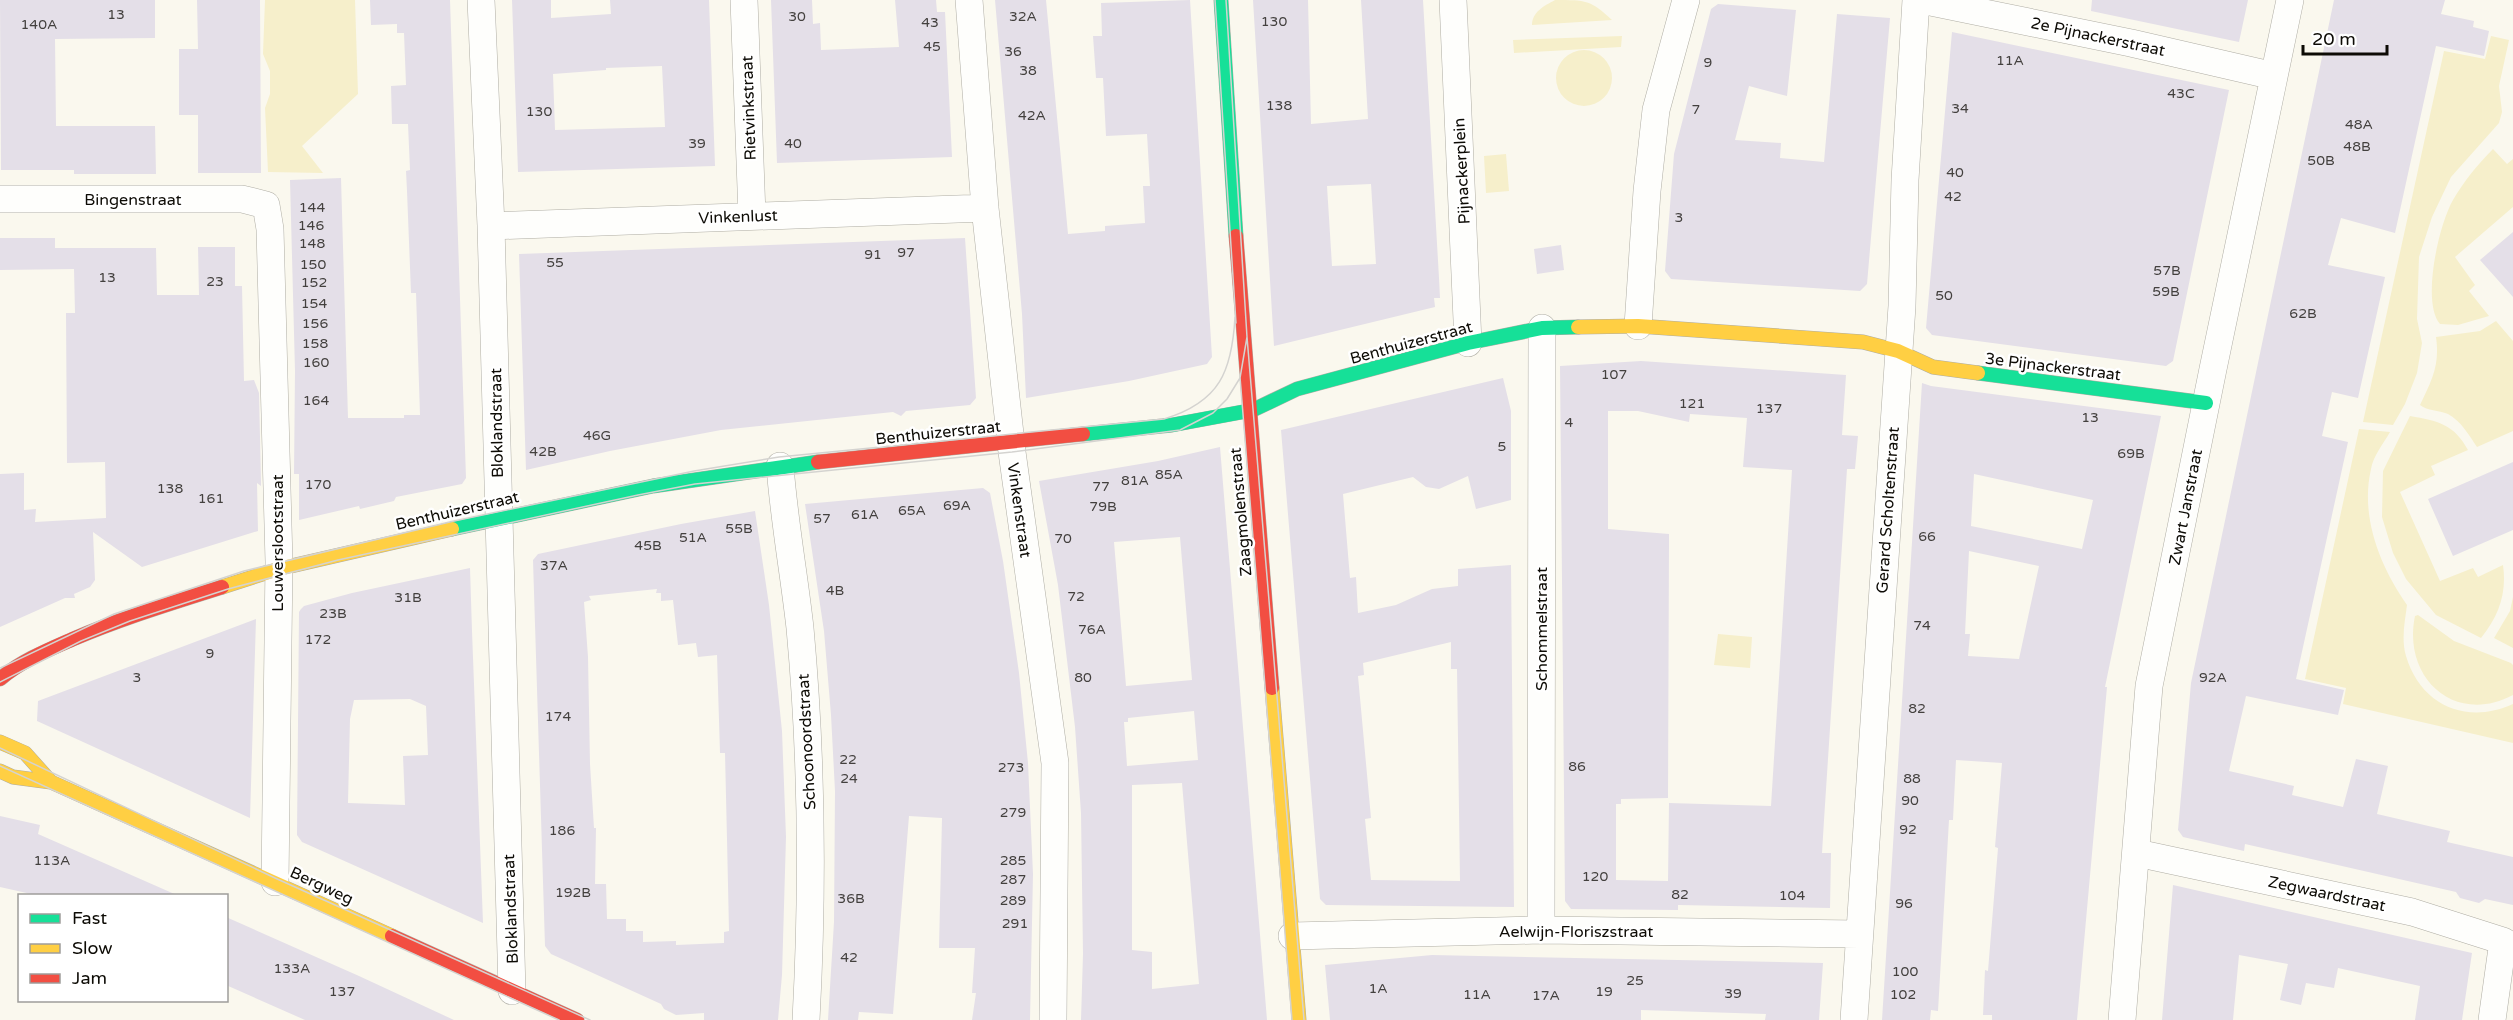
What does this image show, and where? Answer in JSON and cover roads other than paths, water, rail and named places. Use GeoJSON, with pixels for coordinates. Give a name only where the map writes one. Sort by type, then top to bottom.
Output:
{"type":"FeatureCollection","features":[{"type":"Feature","properties":{"kind":"street","name":"Bloklandstraat"},"geometry":{"type":"LineString","coordinates":[[481,0],[491,226],[512,991]]}},
{"type":"Feature","properties":{"kind":"street","name":"Rietvinkstraat"},"geometry":{"type":"LineString","coordinates":[[744,0],[752,215]]}},
{"type":"Feature","properties":{"kind":"street","name":"Vinkenstraat"},"geometry":{"type":"LineString","coordinates":[[969,0],[985,208],[1012,441],[1055,763],[1053,1020]]}},
{"type":"Feature","properties":{"kind":"street","name":"Zaagmolenstraat"},"geometry":{"type":"LineString","coordinates":[[1221,0],[1248,411],[1299,1020]]}},
{"type":"Feature","properties":{"kind":"street","name":"Pijnackerplein"},"geometry":{"type":"LineString","coordinates":[[1453,0],[1468,343]]}},
{"type":"Feature","properties":{"kind":"street"},"geometry":{"type":"LineString","coordinates":[[1638,326],[1647,191],[1656,110],[1686,0]]}},
{"type":"Feature","properties":{"kind":"street","name":"Gerard Scholtenstraat"},"geometry":{"type":"LineString","coordinates":[[1854,1020],[1898,351],[1916,0]]}},
{"type":"Feature","properties":{"kind":"street","name":"2e Pijnackerstraat"},"geometry":{"type":"LineString","coordinates":[[1921,0],[2131,43],[2274,76]]}},
{"type":"Feature","properties":{"kind":"street","name":"Zwart Janstraat"},"geometry":{"type":"LineString","coordinates":[[2121,1020],[2137,853],[2149,686],[2290,0]]}},
{"type":"Feature","properties":{"kind":"street","name":"Bingenstraat"},"geometry":{"type":"LineString","coordinates":[[0,199],[242,199],[266,205]]}},
{"type":"Feature","properties":{"kind":"street","name":"Louwerslootstraat"},"geometry":{"type":"LineString","coordinates":[[266,205],[270,229],[278,569],[275,882]]}},
{"type":"Feature","properties":{"kind":"street","name":"Vinkenlust"},"geometry":{"type":"LineString","coordinates":[[491,226],[985,208]]}},
{"type":"Feature","properties":{"kind":"street","name":"Benthuizerstraat"},"geometry":{"type":"LineString","coordinates":[[0,679],[13,668],[54,647],[117,620],[278,569],[499,518],[653,486],[780,466],[1172,424],[1248,411],[1297,390],[1468,343],[1542,328],[1638,326],[1863,342],[1898,351]]}},
{"type":"Feature","properties":{"kind":"street","name":"Schommelstraat"},"geometry":{"type":"LineString","coordinates":[[1541,930],[1542,328]]}},
{"type":"Feature","properties":{"kind":"street","name":"3e Pijnackerstraat"},"geometry":{"type":"LineString","coordinates":[[1898,351],[1933,367],[2206,403]]}},
{"type":"Feature","properties":{"kind":"street","name":"Schoonoordstraat"},"geometry":{"type":"LineString","coordinates":[[780,466],[800,629],[809,782],[810,948],[806,1020]]}},
{"type":"Feature","properties":{"kind":"street","name":"Bergweg"},"geometry":{"type":"LineString","coordinates":[[0,742],[25,753],[51,782]]}},
{"type":"Feature","properties":{"kind":"street","name":"Bergweg"},"geometry":{"type":"LineString","coordinates":[[0,771],[13,777],[51,782],[577,1020]]}},
{"type":"Feature","properties":{"kind":"street","name":"Zegwaardstraat"},"geometry":{"type":"LineString","coordinates":[[2137,853],[2412,912],[2508,944]]}},
{"type":"Feature","properties":{"kind":"street","name":"Aelwijn-Floriszstraat"},"geometry":{"type":"LineString","coordinates":[[1292,936],[1541,930],[1859,934]]}},
{"type":"Feature","properties":{"kind":"street"},"geometry":{"type":"LineString","coordinates":[[2492,1020],[2508,944]]}},
{"type":"Feature","properties":{"kind":"tram line"},"geometry":{"type":"LineString","coordinates":[[1215,0],[1236,323]]}},
{"type":"Feature","properties":{"kind":"tram line"},"geometry":{"type":"LineString","coordinates":[[1226,0],[1247,337],[1304,1020]]}},
{"type":"Feature","properties":{"kind":"tram line"},"geometry":{"type":"LineString","coordinates":[[0,668],[114,614],[244,571],[454,521],[694,471],[779,457],[1164,419],[1198,403],[1219,382],[1231,353],[1235,317]]}},
{"type":"Feature","properties":{"kind":"tram line"},"geometry":{"type":"LineString","coordinates":[[0,682],[81,641],[130,621],[228,589],[338,560],[638,495],[695,484],[1012,452],[1180,430],[1213,413],[1227,399],[1240,378],[1247,337]]}},
{"type":"Feature","properties":{"kind":"tram line"},"geometry":{"type":"LineString","coordinates":[[1240,377],[1292,1020]]}},
{"type":"Feature","properties":{"kind":"tram line"},"geometry":{"type":"LineString","coordinates":[[0,748],[275,878],[590,1020]]}},
{"type":"Feature","properties":{"kind":"tram line"},"geometry":{"type":"LineString","coordinates":[[0,766],[559,1020]]}}]}
